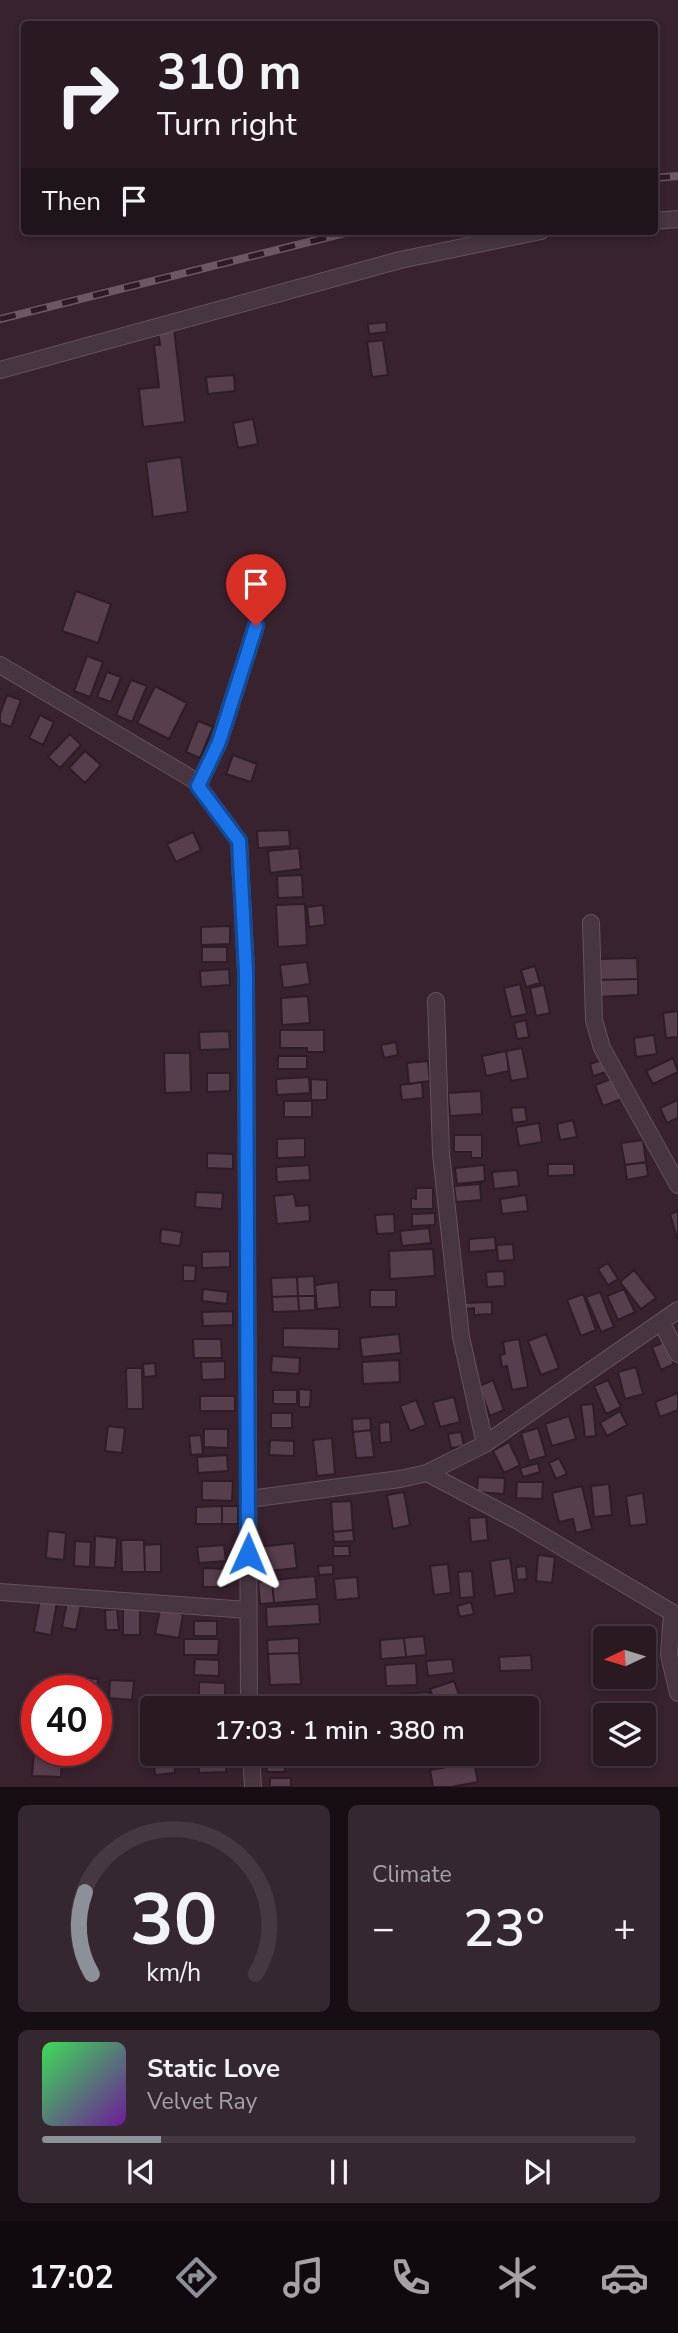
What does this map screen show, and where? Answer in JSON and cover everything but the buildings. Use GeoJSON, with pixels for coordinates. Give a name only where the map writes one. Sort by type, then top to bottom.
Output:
{"type":"FeatureCollection","features":[{"type":"Feature","properties":{"kind":"street"},"geometry":{"type":"LineString","coordinates":[[658,221],[678,219]]}},
{"type":"Feature","properties":{"kind":"street"},"geometry":{"type":"LineString","coordinates":[[0,370],[400,260],[522,235]]}},
{"type":"Feature","properties":{"kind":"street"},"geometry":{"type":"LineString","coordinates":[[198,786],[219,742],[256,626]]}},
{"type":"Feature","properties":{"kind":"street"},"geometry":{"type":"LineString","coordinates":[[0,665],[194,780],[239,841],[246,971],[249,1696]]}},
{"type":"Feature","properties":{"kind":"street"},"geometry":{"type":"LineString","coordinates":[[591,923],[594,1020],[603,1048],[678,1185]]}},
{"type":"Feature","properties":{"kind":"street"},"geometry":{"type":"LineString","coordinates":[[436,1001],[441,1154],[461,1337],[485,1444]]}},
{"type":"Feature","properties":{"kind":"street"},"geometry":{"type":"LineString","coordinates":[[249,1499],[427,1473],[485,1444],[678,1310]]}},
{"type":"Feature","properties":{"kind":"street"},"geometry":{"type":"LineString","coordinates":[[662,1322],[678,1354]]}},
{"type":"Feature","properties":{"kind":"street"},"geometry":{"type":"LineString","coordinates":[[427,1473],[518,1521],[675,1615],[670,1655],[678,1693]]}},
{"type":"Feature","properties":{"kind":"street"},"geometry":{"type":"LineString","coordinates":[[0,1592],[248,1609]]}},
{"type":"Feature","properties":{"kind":"street"},"geometry":{"type":"LineString","coordinates":[[249,1787],[250,1766]]}},
{"type":"Feature","properties":{"kind":"railway"},"geometry":{"type":"LineString","coordinates":[[658,178],[678,176]]}},
{"type":"Feature","properties":{"kind":"railway"},"geometry":{"type":"LineString","coordinates":[[0,319],[337,235]]}},
{"type":"Feature","properties":{"kind":"route"},"geometry":{"type":"LineString","coordinates":[[248,1554],[246,971],[239,841],[198,786],[219,742],[256,626]]}}]}
